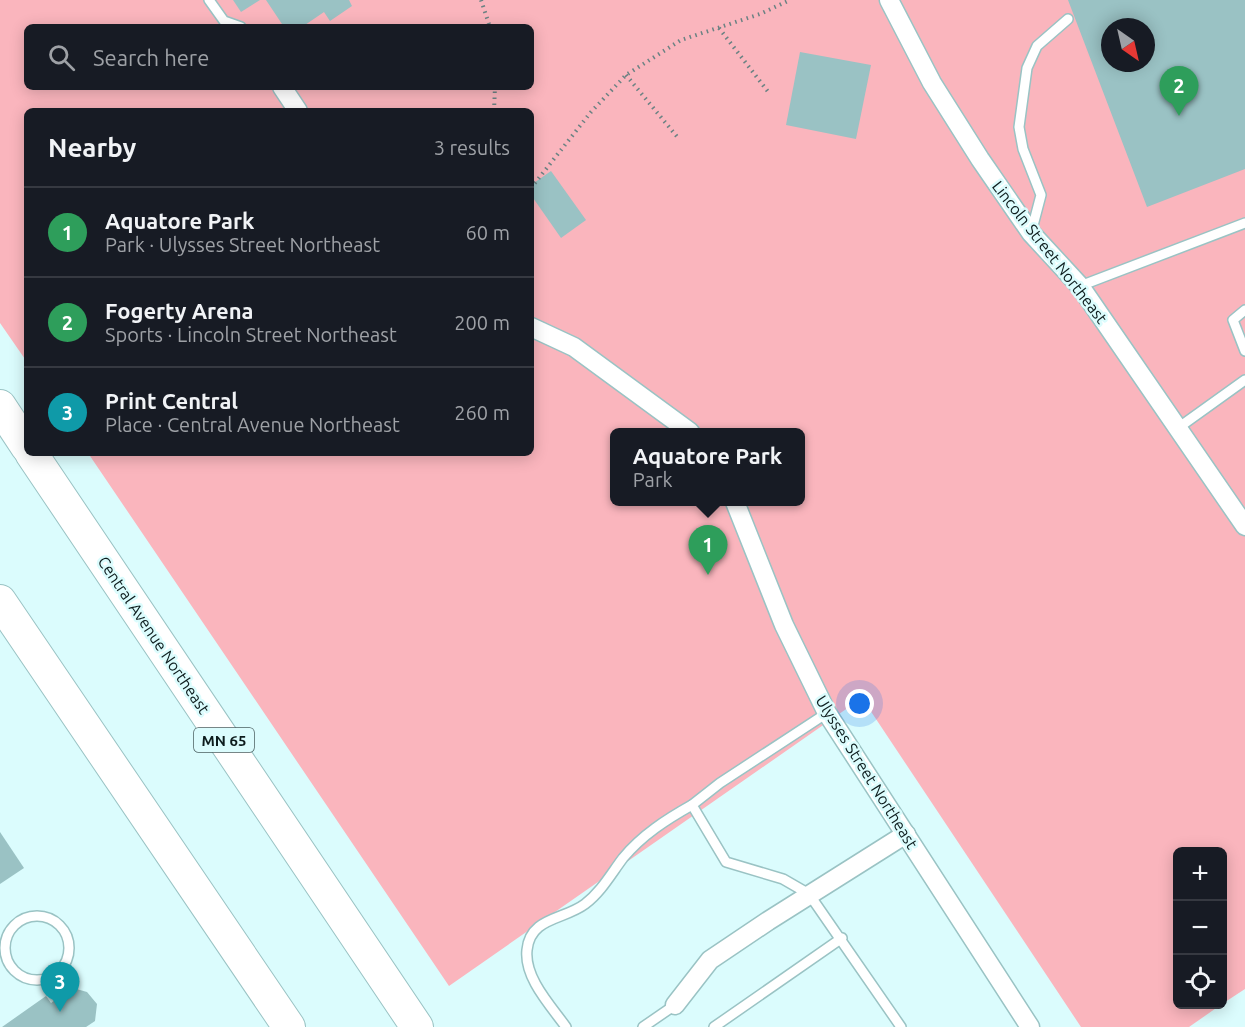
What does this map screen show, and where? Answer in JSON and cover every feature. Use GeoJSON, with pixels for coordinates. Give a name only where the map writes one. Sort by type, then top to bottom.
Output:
{"type":"FeatureCollection","features":[{"type":"Feature","properties":{"kind":"highway"},"geometry":{"type":"LineString","coordinates":[[0,406],[24,442]]}},
{"type":"Feature","properties":{"kind":"highway","name":"Central Avenue Northeast"},"geometry":{"type":"LineString","coordinates":[[33,456],[417,1027]]}},
{"type":"Feature","properties":{"kind":"highway"},"geometry":{"type":"LineString","coordinates":[[0,601],[289,1027]]}},
{"type":"Feature","properties":{"kind":"street","name":"Lincoln Street Northeast"},"geometry":{"type":"LineString","coordinates":[[889,0],[932,83],[980,159],[1031,233],[1080,286],[1245,526]]}},
{"type":"Feature","properties":{"kind":"street"},"geometry":{"type":"LineString","coordinates":[[284,90],[296,108]]}},
{"type":"Feature","properties":{"kind":"street"},"geometry":{"type":"LineString","coordinates":[[534,328],[574,347],[685,428]]}},
{"type":"Feature","properties":{"kind":"street","name":"Ulysses Street Northeast"},"geometry":{"type":"LineString","coordinates":[[737,506],[784,625],[827,713],[1030,1027]]}},
{"type":"Feature","properties":{"kind":"street"},"geometry":{"type":"LineString","coordinates":[[675,1005],[710,960],[809,894],[906,834]]}},
{"type":"Feature","properties":{"kind":"lane"},"geometry":{"type":"LineString","coordinates":[[209,0],[224,21],[232,24]]}},
{"type":"Feature","properties":{"kind":"lane"},"geometry":{"type":"LineString","coordinates":[[1031,233],[1041,195],[1023,149],[1019,127],[1027,68],[1037,46],[1068,19]]}},
{"type":"Feature","properties":{"kind":"lane"},"geometry":{"type":"LineString","coordinates":[[1080,286],[1245,223]]}},
{"type":"Feature","properties":{"kind":"lane"},"geometry":{"type":"LineString","coordinates":[[1245,310],[1233,320],[1245,351]]}},
{"type":"Feature","properties":{"kind":"lane"},"geometry":{"type":"LineString","coordinates":[[1178,428],[1245,380]]}},
{"type":"Feature","properties":{"kind":"lane"},"geometry":{"type":"LineString","coordinates":[[566,1027],[534,979],[528,964],[526,953],[531,935],[547,921],[584,905],[609,880],[624,857],[662,822],[692,805],[720,783],[827,713]]}},
{"type":"Feature","properties":{"kind":"lane"},"geometry":{"type":"LineString","coordinates":[[692,805],[726,862],[783,879],[809,894],[842,938],[901,1027]]}},
{"type":"Feature","properties":{"kind":"lane"},"geometry":{"type":"LineString","coordinates":[[34,916],[54,921],[67,938],[69,949],[62,968],[44,979],[24,977],[15,972],[3,956],[8,934],[24,919],[34,916]]}},
{"type":"Feature","properties":{"kind":"lane"},"geometry":{"type":"LineString","coordinates":[[714,1027],[842,938]]}},
{"type":"Feature","properties":{"kind":"lane"},"geometry":{"type":"LineString","coordinates":[[643,1027],[675,1005]]}},
{"type":"Feature","properties":{"kind":"path"},"geometry":{"type":"LineString","coordinates":[[481,0],[489,24]]}},
{"type":"Feature","properties":{"kind":"path"},"geometry":{"type":"LineString","coordinates":[[534,184],[591,112],[626,75],[681,40],[760,14],[789,0]]}},
{"type":"Feature","properties":{"kind":"path"},"geometry":{"type":"LineString","coordinates":[[719,28],[769,93]]}},
{"type":"Feature","properties":{"kind":"path"},"geometry":{"type":"LineString","coordinates":[[626,75],[679,139]]}},
{"type":"Feature","properties":{"kind":"path"},"geometry":{"type":"LineString","coordinates":[[494,108],[495,90]]}},
{"type":"Feature","properties":{"kind":"shaded area"},"geometry":{"type":"Polygon","coordinates":[[[0,0],[1245,0],[1245,989],[1227,1001],[1227,847],[1173,847],[1173,1009],[1215,1009],[1189,1027],[1081,1027],[862,698],[449,986],[90,456],[534,456],[534,108],[24,108],[24,358],[0,323],[0,0]]]}},
{"type":"Feature","properties":{"kind":"building"},"geometry":{"type":"Polygon","coordinates":[[[233,0],[260,0],[241,12],[233,0]]]}},
{"type":"Feature","properties":{"kind":"building"},"geometry":{"type":"Polygon","coordinates":[[[266,0],[349,0],[352,6],[330,21],[324,12],[306,24],[282,24],[266,0]]]}},
{"type":"Feature","properties":{"kind":"building"},"geometry":{"type":"Polygon","coordinates":[[[1068,0],[1245,0],[1245,169],[1147,207],[1068,0]]]}},
{"type":"Feature","properties":{"kind":"building"},"geometry":{"type":"Polygon","coordinates":[[[800,52],[871,65],[856,139],[786,125],[800,52]]]}},
{"type":"Feature","properties":{"kind":"building"},"geometry":{"type":"Polygon","coordinates":[[[551,171],[586,220],[561,238],[534,199],[534,183],[551,171]]]}},
{"type":"Feature","properties":{"kind":"building"},"geometry":{"type":"Polygon","coordinates":[[[0,832],[24,868],[0,884],[0,832]]]}},
{"type":"Feature","properties":{"kind":"building"},"geometry":{"type":"Polygon","coordinates":[[[73,988],[87,992],[97,1004],[95,1021],[86,1027],[2,1027],[46,996],[51,1003],[73,988]]]}},
{"type":"Feature","properties":{"kind":"place","name":"Fogerty Arena"},"geometry":{"type":"Point","coordinates":[1179,116]}},
{"type":"Feature","properties":{"kind":"place","name":"Aquatore Park"},"geometry":{"type":"Point","coordinates":[708,575]}},
{"type":"Feature","properties":{"kind":"place","name":"Print Central"},"geometry":{"type":"Point","coordinates":[60,1012]}}]}
